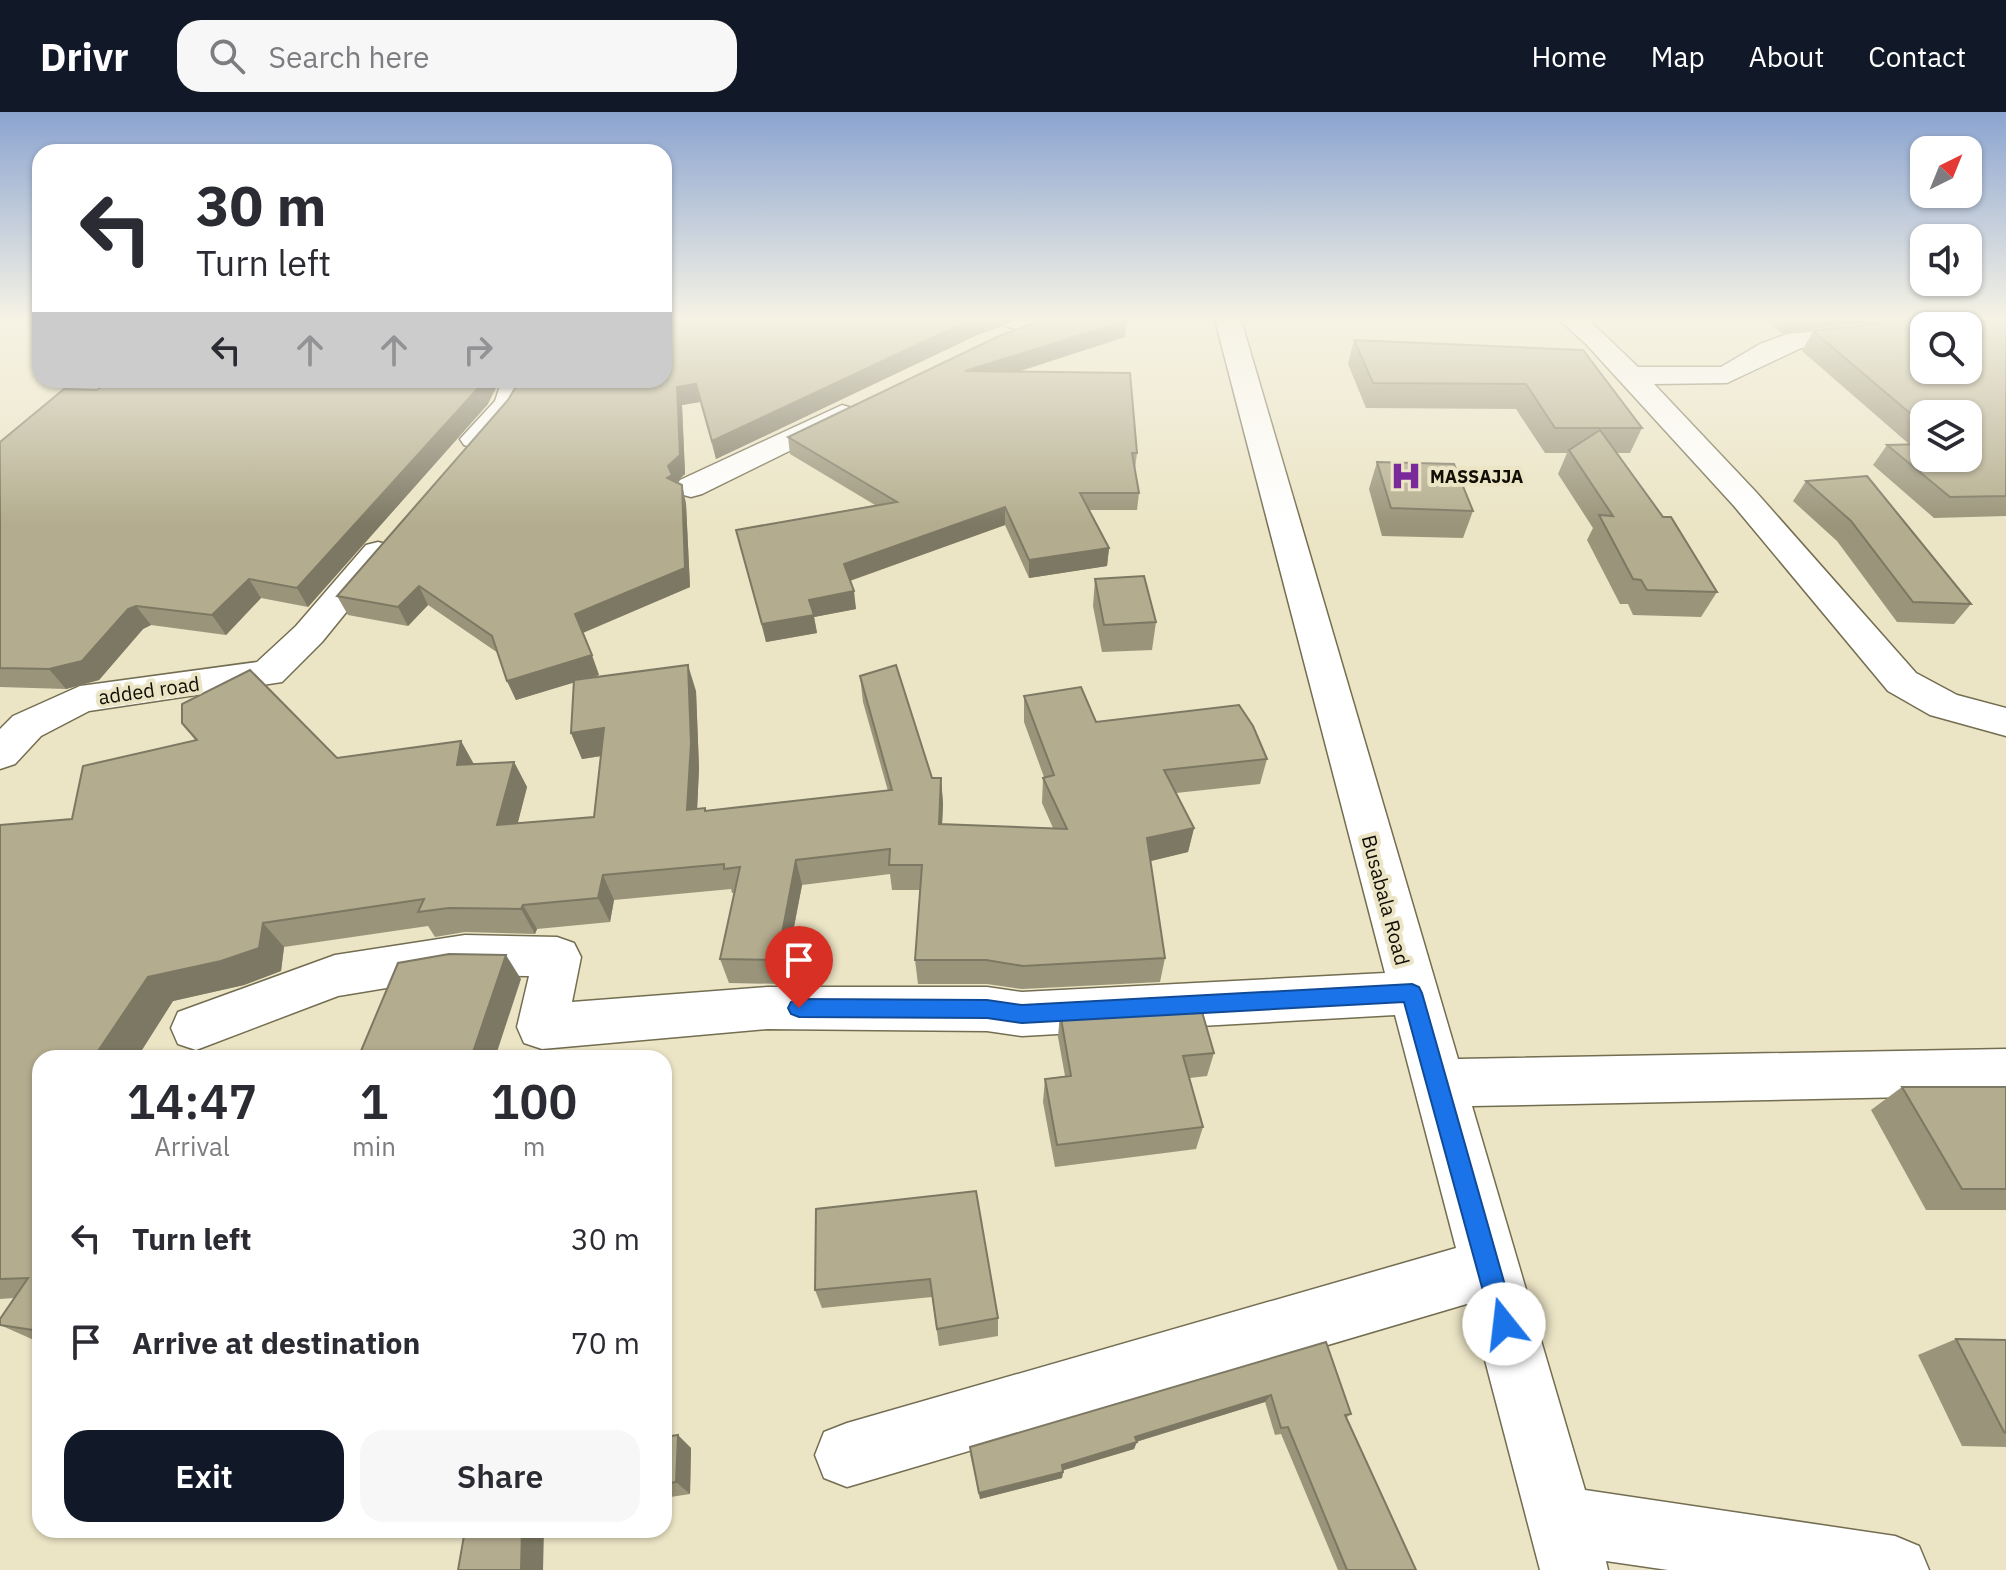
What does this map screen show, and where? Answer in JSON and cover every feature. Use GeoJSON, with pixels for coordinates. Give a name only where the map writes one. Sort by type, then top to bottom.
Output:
{"type":"FeatureCollection","features":[{"type":"Feature","properties":{"kind":"street"},"geometry":{"type":"LineString","coordinates":[[459,457],[502,411],[515,388]]}},
{"type":"Feature","properties":{"kind":"street","name":"Busabala Road"},"geometry":{"type":"LineString","coordinates":[[1247,388],[1566,1545]]}},
{"type":"Feature","properties":{"kind":"street"},"geometry":{"type":"LineString","coordinates":[[1641,388],[1745,499],[1902,682],[1944,705],[2006,722]]}},
{"type":"Feature","properties":{"kind":"street"},"geometry":{"type":"LineString","coordinates":[[691,487],[874,399]]}},
{"type":"Feature","properties":{"kind":"street","name":"added road"},"geometry":{"type":"LineString","coordinates":[[0,754],[27,726],[80,699],[268,673],[309,634],[399,528]]}},
{"type":"Feature","properties":{"kind":"street"},"geometry":{"type":"LineString","coordinates":[[196,1028],[335,976],[465,955],[557,957],[542,1027],[767,1008],[987,1009],[1022,1014],[1412,993]]}},
{"type":"Feature","properties":{"kind":"street"},"geometry":{"type":"LineString","coordinates":[[1438,1083],[2006,1072]]}},
{"type":"Feature","properties":{"kind":"street"},"geometry":{"type":"LineString","coordinates":[[847,1455],[1488,1268]]}},
{"type":"Feature","properties":{"kind":"street"},"geometry":{"type":"LineString","coordinates":[[1566,1545],[1895,1570]]}},
{"type":"Feature","properties":{"kind":"building"},"geometry":{"type":"Polygon","coordinates":[[[478,388],[297,588],[249,579],[212,615],[136,606],[128,609],[82,661],[49,669],[0,668],[0,442],[64,389],[478,388]]]}},
{"type":"Feature","properties":{"kind":"building"},"geometry":{"type":"Polygon","coordinates":[[[515,388],[677,388],[680,455],[668,466],[672,475],[667,478],[682,485],[685,568],[575,614],[592,655],[507,681],[492,636],[419,586],[398,607],[337,596],[515,388]]]}},
{"type":"Feature","properties":{"kind":"building"},"geometry":{"type":"Polygon","coordinates":[[[697,388],[825,388],[712,441],[697,388]]]}},
{"type":"Feature","properties":{"kind":"building"},"geometry":{"type":"Polygon","coordinates":[[[890,388],[1131,388],[1137,453],[1132,453],[1139,493],[1080,493],[1109,548],[1029,560],[1005,507],[844,564],[854,591],[809,600],[814,615],[762,624],[736,530],[897,502],[788,437],[890,388]]]}},
{"type":"Feature","properties":{"kind":"building"},"geometry":{"type":"Polygon","coordinates":[[[1529,388],[1612,388],[1642,428],[1555,428],[1529,388]]]}},
{"type":"Feature","properties":{"kind":"building"},"geometry":{"type":"Polygon","coordinates":[[[1880,388],[2006,388],[2006,496],[1950,497],[1920,472],[1982,472],[1982,400],[1910,400],[1910,413],[1880,388]]]}},
{"type":"Feature","properties":{"kind":"building"},"geometry":{"type":"Polygon","coordinates":[[[1600,430],[1663,517],[1671,517],[1717,592],[1647,590],[1641,580],[1633,579],[1599,515],[1613,516],[1569,450],[1600,430]]]}},
{"type":"Feature","properties":{"kind":"building"},"geometry":{"type":"Polygon","coordinates":[[[1910,444],[1910,464],[1887,445],[1910,444]]]}},
{"type":"Feature","properties":{"kind":"building"},"geometry":{"type":"Polygon","coordinates":[[[1377,462],[1454,464],[1473,511],[1391,508],[1377,462]]]}},
{"type":"Feature","properties":{"kind":"building"},"geometry":{"type":"Polygon","coordinates":[[[1867,476],[1971,604],[1913,602],[1851,521],[1806,481],[1867,476]]]}},
{"type":"Feature","properties":{"kind":"building"},"geometry":{"type":"Polygon","coordinates":[[[1144,576],[1156,622],[1104,625],[1095,579],[1144,576]]]}},
{"type":"Feature","properties":{"kind":"building"},"geometry":{"type":"Polygon","coordinates":[[[688,665],[691,743],[687,810],[705,808],[705,811],[892,790],[860,676],[896,665],[932,778],[941,778],[939,824],[1067,829],[1043,778],[1054,775],[1024,696],[1081,687],[1096,722],[1239,705],[1253,726],[1267,759],[1164,770],[1194,828],[1147,838],[1165,958],[1023,966],[986,960],[915,960],[922,865],[889,865],[890,849],[796,860],[777,960],[720,959],[740,867],[724,869],[724,864],[603,875],[598,898],[523,905],[521,909],[449,908],[418,912],[424,899],[263,923],[259,948],[221,961],[148,977],[99,1050],[32,1050],[32,1330],[0,1325],[0,1319],[28,1278],[0,1279],[0,825],[72,819],[83,766],[197,740],[182,723],[182,704],[250,670],[337,758],[461,741],[457,765],[514,762],[497,825],[594,817],[604,728],[571,733],[574,680],[688,665]]]}},
{"type":"Feature","properties":{"kind":"building"},"geometry":{"type":"Polygon","coordinates":[[[449,954],[506,955],[474,1050],[361,1050],[398,963],[449,954]]]}},
{"type":"Feature","properties":{"kind":"building"},"geometry":{"type":"Polygon","coordinates":[[[1200,1005],[1214,1053],[1183,1056],[1203,1127],[1057,1145],[1045,1079],[1071,1076],[1060,1013],[1200,1005]]]}},
{"type":"Feature","properties":{"kind":"building"},"geometry":{"type":"Polygon","coordinates":[[[1902,1087],[2006,1087],[2006,1189],[1962,1189],[1902,1087]]]}},
{"type":"Feature","properties":{"kind":"building"},"geometry":{"type":"Polygon","coordinates":[[[976,1191],[998,1318],[937,1329],[930,1279],[815,1290],[816,1209],[976,1191]]]}},
{"type":"Feature","properties":{"kind":"building"},"geometry":{"type":"Polygon","coordinates":[[[1956,1339],[2006,1340],[2006,1433],[2004,1432],[1956,1339]]]}},
{"type":"Feature","properties":{"kind":"building"},"geometry":{"type":"Polygon","coordinates":[[[1326,1342],[1351,1414],[1345,1415],[1416,1570],[1347,1570],[1288,1427],[1281,1428],[1271,1395],[1135,1437],[1137,1442],[1062,1465],[1063,1472],[979,1493],[970,1447],[1326,1342]]]}},
{"type":"Feature","properties":{"kind":"building"},"geometry":{"type":"Polygon","coordinates":[[[678,1435],[676,1482],[672,1483],[672,1436],[678,1435]]]}},
{"type":"Feature","properties":{"kind":"building"},"geometry":{"type":"Polygon","coordinates":[[[464,1538],[522,1538],[521,1570],[458,1570],[464,1538]]]}},
{"type":"Feature","properties":{"kind":"place","name":"MASSAJJA"},"geometry":{"type":"Point","coordinates":[1406,476]}},
{"type":"Feature","properties":{"kind":"route"},"geometry":{"type":"LineString","coordinates":[[799,1008],[987,1009],[1022,1014],[1412,993],[1504,1324]]}}]}
